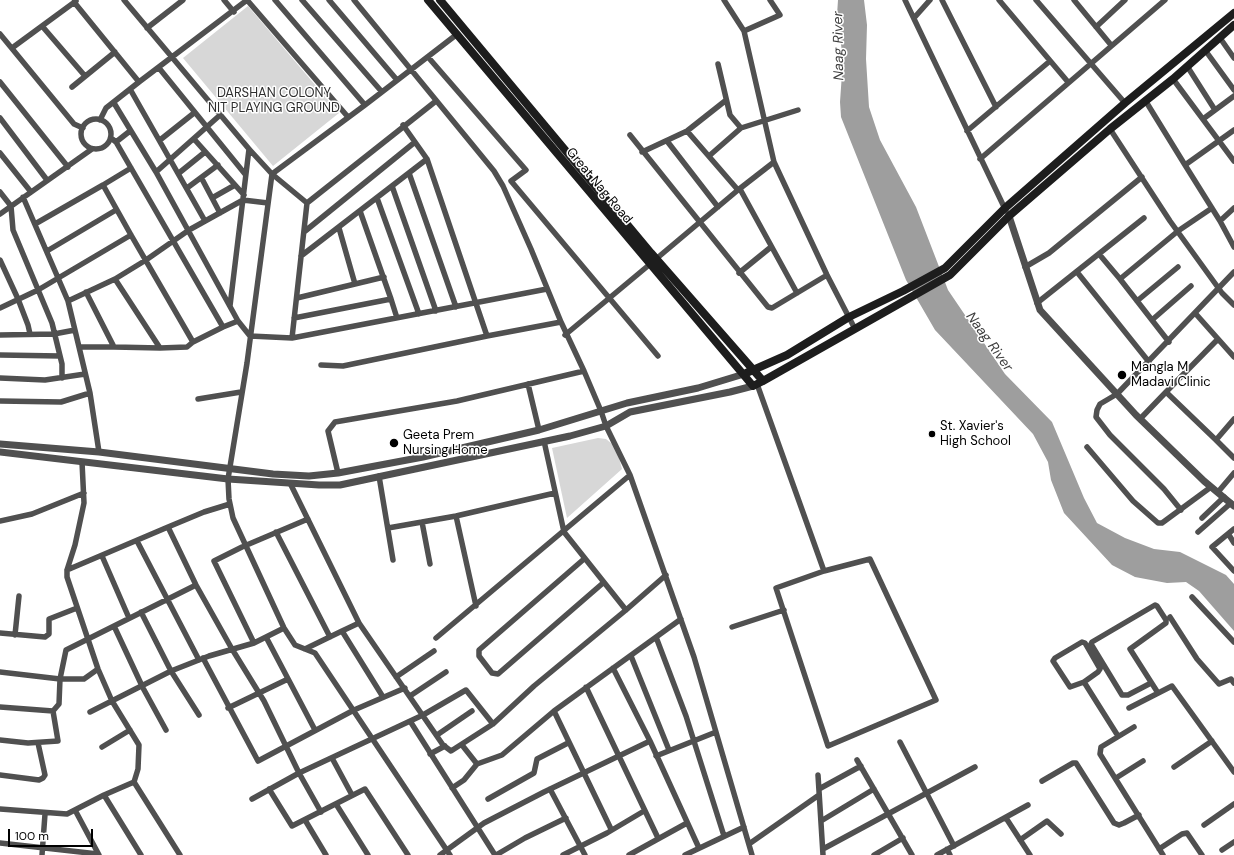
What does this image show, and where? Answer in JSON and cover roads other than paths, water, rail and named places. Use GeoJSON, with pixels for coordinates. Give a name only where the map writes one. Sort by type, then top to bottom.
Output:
{"type":"FeatureCollection","features":[{"type":"Feature","properties":{"kind":"main road","name":"Great Nag Road"},"geometry":{"type":"LineString","coordinates":[[428,0],[649,265],[744,374],[758,384]]}},
{"type":"Feature","properties":{"kind":"main road","name":"Great Nag Road"},"geometry":{"type":"LineString","coordinates":[[440,0],[520,94],[656,259],[737,352],[755,370],[758,384]]}},
{"type":"Feature","properties":{"kind":"main road"},"geometry":{"type":"LineString","coordinates":[[744,374],[787,355],[849,317],[904,291],[945,268],[1005,208],[1139,91],[1234,13]]}},
{"type":"Feature","properties":{"kind":"main road"},"geometry":{"type":"LineString","coordinates":[[758,384],[908,301],[950,275],[1009,216],[1110,129],[1145,100],[1174,79],[1234,25]]}},
{"type":"Feature","properties":{"kind":"main road"},"geometry":{"type":"LineString","coordinates":[[456,35],[464,29]]}},
{"type":"Feature","properties":{"kind":"main road"},"geometry":{"type":"LineString","coordinates":[[1139,91],[1145,100]]}},
{"type":"Feature","properties":{"kind":"main road"},"geometry":{"type":"LineString","coordinates":[[1125,103],[1133,111]]}},
{"type":"Feature","properties":{"kind":"main road"},"geometry":{"type":"LineString","coordinates":[[649,265],[656,259]]}},
{"type":"Feature","properties":{"kind":"street"},"geometry":{"type":"LineString","coordinates":[[124,0],[249,149],[272,174],[307,203]]}},
{"type":"Feature","properties":{"kind":"street"},"geometry":{"type":"LineString","coordinates":[[224,0],[234,12]]}},
{"type":"Feature","properties":{"kind":"street"},"geometry":{"type":"LineString","coordinates":[[100,120],[104,112],[130,89],[234,12],[247,0],[348,117]]}},
{"type":"Feature","properties":{"kind":"street"},"geometry":{"type":"LineString","coordinates":[[275,0],[365,105]]}},
{"type":"Feature","properties":{"kind":"street"},"geometry":{"type":"LineString","coordinates":[[302,0],[382,92]]}},
{"type":"Feature","properties":{"kind":"street"},"geometry":{"type":"LineString","coordinates":[[329,0],[397,80]]}},
{"type":"Feature","properties":{"kind":"street"},"geometry":{"type":"LineString","coordinates":[[354,0],[494,171],[503,186],[561,322],[565,335],[584,371],[606,426],[630,476],[694,657],[752,855]]}},
{"type":"Feature","properties":{"kind":"street"},"geometry":{"type":"LineString","coordinates":[[724,0],[744,31],[766,120],[774,162],[827,275],[855,329]]}},
{"type":"Feature","properties":{"kind":"street"},"geometry":{"type":"LineString","coordinates":[[744,31],[780,15],[770,0]]}},
{"type":"Feature","properties":{"kind":"street"},"geometry":{"type":"LineString","coordinates":[[905,0],[967,132],[1009,216],[1040,310],[1140,419],[1211,487],[1233,504],[1198,532]]}},
{"type":"Feature","properties":{"kind":"street"},"geometry":{"type":"LineString","coordinates":[[914,18],[930,0]]}},
{"type":"Feature","properties":{"kind":"street"},"geometry":{"type":"LineString","coordinates":[[942,0],[996,107]]}},
{"type":"Feature","properties":{"kind":"street"},"geometry":{"type":"LineString","coordinates":[[999,0],[1068,82]]}},
{"type":"Feature","properties":{"kind":"street"},"geometry":{"type":"LineString","coordinates":[[1036,0],[1125,103]]}},
{"type":"Feature","properties":{"kind":"street"},"geometry":{"type":"LineString","coordinates":[[1096,27],[1125,0]]}},
{"type":"Feature","properties":{"kind":"street"},"geometry":{"type":"LineString","coordinates":[[980,159],[1165,0]]}},
{"type":"Feature","properties":{"kind":"street"},"geometry":{"type":"LineString","coordinates":[[12,48],[76,1],[139,82]]}},
{"type":"Feature","properties":{"kind":"street"},"geometry":{"type":"LineString","coordinates":[[147,28],[180,1]]}},
{"type":"Feature","properties":{"kind":"street"},"geometry":{"type":"LineString","coordinates":[[1076,1],[1111,45]]}},
{"type":"Feature","properties":{"kind":"street"},"geometry":{"type":"LineString","coordinates":[[42,26],[85,76]]}},
{"type":"Feature","properties":{"kind":"street"},"geometry":{"type":"LineString","coordinates":[[0,34],[74,124],[83,128]]}},
{"type":"Feature","properties":{"kind":"street"},"geometry":{"type":"LineString","coordinates":[[448,852],[315,653],[295,645],[284,628],[233,518],[228,479],[250,336],[272,174],[412,70],[456,35]]}},
{"type":"Feature","properties":{"kind":"street"},"geometry":{"type":"LineString","coordinates":[[1220,38],[1234,58]]}},
{"type":"Feature","properties":{"kind":"street"},"geometry":{"type":"LineString","coordinates":[[1205,50],[1234,90]]}},
{"type":"Feature","properties":{"kind":"street"},"geometry":{"type":"LineString","coordinates":[[72,86],[115,52]]}},
{"type":"Feature","properties":{"kind":"street"},"geometry":{"type":"LineString","coordinates":[[428,56],[526,170],[503,186]]}},
{"type":"Feature","properties":{"kind":"street"},"geometry":{"type":"LineString","coordinates":[[967,132],[1050,61]]}},
{"type":"Feature","properties":{"kind":"street"},"geometry":{"type":"LineString","coordinates":[[718,64],[730,115],[741,128]]}},
{"type":"Feature","properties":{"kind":"street"},"geometry":{"type":"LineString","coordinates":[[1187,66],[1215,110]]}},
{"type":"Feature","properties":{"kind":"street"},"geometry":{"type":"LineString","coordinates":[[159,68],[245,174]]}},
{"type":"Feature","properties":{"kind":"street"},"geometry":{"type":"LineString","coordinates":[[1174,79],[1234,161]]}},
{"type":"Feature","properties":{"kind":"street"},"geometry":{"type":"LineString","coordinates":[[0,82],[68,168]]}},
{"type":"Feature","properties":{"kind":"street"},"geometry":{"type":"LineString","coordinates":[[130,89],[205,221]]}},
{"type":"Feature","properties":{"kind":"street"},"geometry":{"type":"LineString","coordinates":[[1203,119],[1234,96]]}},
{"type":"Feature","properties":{"kind":"street"},"geometry":{"type":"LineString","coordinates":[[292,338],[307,203],[436,100]]}},
{"type":"Feature","properties":{"kind":"street"},"geometry":{"type":"LineString","coordinates":[[1145,100],[1220,221],[1234,247]]}},
{"type":"Feature","properties":{"kind":"street"},"geometry":{"type":"LineString","coordinates":[[642,152],[687,131],[726,101]]}},
{"type":"Feature","properties":{"kind":"street"},"geometry":{"type":"LineString","coordinates":[[114,103],[189,230],[238,321],[250,336],[292,338],[547,289]]}},
{"type":"Feature","properties":{"kind":"street"},"geometry":{"type":"LineString","coordinates":[[709,156],[741,128],[798,110]]}},
{"type":"Feature","properties":{"kind":"street"},"geometry":{"type":"LineString","coordinates":[[160,140],[194,112]]}},
{"type":"Feature","properties":{"kind":"street"},"geometry":{"type":"LineString","coordinates":[[156,172],[220,116]]}},
{"type":"Feature","properties":{"kind":"street"},"geometry":{"type":"LineString","coordinates":[[0,118],[47,180]]}},
{"type":"Feature","properties":{"kind":"street"},"geometry":{"type":"LineString","coordinates":[[92,149],[83,140],[83,128],[91,121],[100,120],[109,126],[113,140],[224,327]]}},
{"type":"Feature","properties":{"kind":"street"},"geometry":{"type":"LineString","coordinates":[[403,125],[427,159],[487,336]]}},
{"type":"Feature","properties":{"kind":"street"},"geometry":{"type":"LineString","coordinates":[[1110,129],[1178,231],[1219,288],[1234,305]]}},
{"type":"Feature","properties":{"kind":"street"},"geometry":{"type":"LineString","coordinates":[[0,214],[47,180],[68,168],[92,149],[103,148],[113,140],[130,131]]}},
{"type":"Feature","properties":{"kind":"street"},"geometry":{"type":"LineString","coordinates":[[687,131],[739,189],[797,293]]}},
{"type":"Feature","properties":{"kind":"street"},"geometry":{"type":"LineString","coordinates":[[1184,165],[1233,132]]}},
{"type":"Feature","properties":{"kind":"street"},"geometry":{"type":"LineString","coordinates":[[630,135],[642,152],[768,307],[772,308],[827,275]]}},
{"type":"Feature","properties":{"kind":"street"},"geometry":{"type":"LineString","coordinates":[[194,139],[235,185],[243,198],[268,204]]}},
{"type":"Feature","properties":{"kind":"street"},"geometry":{"type":"LineString","coordinates":[[667,141],[718,207]]}},
{"type":"Feature","properties":{"kind":"street"},"geometry":{"type":"LineString","coordinates":[[304,232],[415,142]]}},
{"type":"Feature","properties":{"kind":"street"},"geometry":{"type":"LineString","coordinates":[[230,306],[249,149]]}},
{"type":"Feature","properties":{"kind":"street"},"geometry":{"type":"LineString","coordinates":[[179,174],[205,152]]}},
{"type":"Feature","properties":{"kind":"street"},"geometry":{"type":"LineString","coordinates":[[0,154],[31,192]]}},
{"type":"Feature","properties":{"kind":"street"},"geometry":{"type":"LineString","coordinates":[[301,256],[427,159]]}},
{"type":"Feature","properties":{"kind":"street"},"geometry":{"type":"LineString","coordinates":[[656,259],[739,189],[774,162]]}},
{"type":"Feature","properties":{"kind":"street"},"geometry":{"type":"LineString","coordinates":[[187,188],[202,179],[218,165]]}},
{"type":"Feature","properties":{"kind":"street"},"geometry":{"type":"LineString","coordinates":[[35,224],[131,168]]}},
{"type":"Feature","properties":{"kind":"street"},"geometry":{"type":"LineString","coordinates":[[409,173],[456,307]]}},
{"type":"Feature","properties":{"kind":"street"},"geometry":{"type":"LineString","coordinates":[[1025,267],[1049,253],[1142,177]]}},
{"type":"Feature","properties":{"kind":"street"},"geometry":{"type":"LineString","coordinates":[[202,179],[220,213]]}},
{"type":"Feature","properties":{"kind":"street"},"geometry":{"type":"LineString","coordinates":[[511,181],[658,356]]}},
{"type":"Feature","properties":{"kind":"street"},"geometry":{"type":"LineString","coordinates":[[103,185],[193,342]]}},
{"type":"Feature","properties":{"kind":"street"},"geometry":{"type":"LineString","coordinates":[[212,198],[235,185]]}},
{"type":"Feature","properties":{"kind":"street"},"geometry":{"type":"LineString","coordinates":[[392,186],[436,311]]}},
{"type":"Feature","properties":{"kind":"street"},"geometry":{"type":"LineString","coordinates":[[0,192],[12,206],[13,230],[38,290],[54,334],[60,356],[62,378]]}},
{"type":"Feature","properties":{"kind":"street"},"geometry":{"type":"LineString","coordinates":[[23,197],[68,301],[90,393],[99,452]]}},
{"type":"Feature","properties":{"kind":"street"},"geometry":{"type":"LineString","coordinates":[[68,301],[115,279],[174,242],[189,230],[243,198]]}},
{"type":"Feature","properties":{"kind":"street"},"geometry":{"type":"LineString","coordinates":[[377,198],[419,314]]}},
{"type":"Feature","properties":{"kind":"street"},"geometry":{"type":"LineString","coordinates":[[1120,279],[1178,231],[1212,208]]}},
{"type":"Feature","properties":{"kind":"street"},"geometry":{"type":"LineString","coordinates":[[1220,221],[1234,208]]}},
{"type":"Feature","properties":{"kind":"street"},"geometry":{"type":"LineString","coordinates":[[46,251],[116,210]]}},
{"type":"Feature","properties":{"kind":"street"},"geometry":{"type":"LineString","coordinates":[[360,211],[397,318]]}},
{"type":"Feature","properties":{"kind":"street"},"geometry":{"type":"LineString","coordinates":[[1038,304],[1144,218]]}},
{"type":"Feature","properties":{"kind":"street"},"geometry":{"type":"LineString","coordinates":[[339,228],[355,284]]}},
{"type":"Feature","properties":{"kind":"street"},"geometry":{"type":"LineString","coordinates":[[0,308],[38,290],[131,235]]}},
{"type":"Feature","properties":{"kind":"street"},"geometry":{"type":"LineString","coordinates":[[740,273],[771,247]]}},
{"type":"Feature","properties":{"kind":"street"},"geometry":{"type":"LineString","coordinates":[[1099,254],[1168,342]]}},
{"type":"Feature","properties":{"kind":"street"},"geometry":{"type":"LineString","coordinates":[[0,260],[18,299],[30,334]]}},
{"type":"Feature","properties":{"kind":"street"},"geometry":{"type":"LineString","coordinates":[[565,335],[608,297],[649,265]]}},
{"type":"Feature","properties":{"kind":"street"},"geometry":{"type":"LineString","coordinates":[[1137,301],[1178,268]]}},
{"type":"Feature","properties":{"kind":"street"},"geometry":{"type":"LineString","coordinates":[[1077,272],[1149,362]]}},
{"type":"Feature","properties":{"kind":"street"},"geometry":{"type":"LineString","coordinates":[[1182,510],[1164,489],[1110,435],[1096,417],[1100,404],[1117,394],[1234,272]]}},
{"type":"Feature","properties":{"kind":"street"},"geometry":{"type":"LineString","coordinates":[[297,298],[384,277]]}},
{"type":"Feature","properties":{"kind":"street"},"geometry":{"type":"LineString","coordinates":[[115,279],[160,348]]}},
{"type":"Feature","properties":{"kind":"street"},"geometry":{"type":"LineString","coordinates":[[1152,320],[1191,286]]}},
{"type":"Feature","properties":{"kind":"street"},"geometry":{"type":"LineString","coordinates":[[86,292],[114,347]]}},
{"type":"Feature","properties":{"kind":"street"},"geometry":{"type":"LineString","coordinates":[[294,318],[391,299]]}},
{"type":"Feature","properties":{"kind":"street"},"geometry":{"type":"LineString","coordinates":[[1195,313],[1234,357]]}},
{"type":"Feature","properties":{"kind":"street"},"geometry":{"type":"LineString","coordinates":[[79,347],[187,347],[193,342],[238,321]]}},
{"type":"Feature","properties":{"kind":"street"},"geometry":{"type":"LineString","coordinates":[[321,365],[343,366],[561,322]]}},
{"type":"Feature","properties":{"kind":"street"},"geometry":{"type":"LineString","coordinates":[[0,335],[54,334],[75,330]]}},
{"type":"Feature","properties":{"kind":"street"},"geometry":{"type":"LineString","coordinates":[[1140,419],[1218,339]]}},
{"type":"Feature","properties":{"kind":"street"},"geometry":{"type":"LineString","coordinates":[[0,356],[60,356]]}},
{"type":"Feature","properties":{"kind":"street"},"geometry":{"type":"LineString","coordinates":[[338,473],[328,431],[336,422],[457,401],[584,371]]}},
{"type":"Feature","properties":{"kind":"street"},"geometry":{"type":"LineString","coordinates":[[0,378],[45,380],[85,374]]}},
{"type":"Feature","properties":{"kind":"street"},"geometry":{"type":"LineString","coordinates":[[0,444],[99,452],[229,469],[310,476],[338,473],[423,457],[539,430],[627,403],[698,388],[744,374]]}},
{"type":"Feature","properties":{"kind":"street"},"geometry":{"type":"LineString","coordinates":[[528,384],[539,430]]}},
{"type":"Feature","properties":{"kind":"street"},"geometry":{"type":"LineString","coordinates":[[0,452],[228,479],[340,485],[606,426],[630,412],[730,392],[758,384],[824,571]]}},
{"type":"Feature","properties":{"kind":"street"},"geometry":{"type":"LineString","coordinates":[[198,399],[241,392]]}},
{"type":"Feature","properties":{"kind":"street"},"geometry":{"type":"LineString","coordinates":[[1166,392],[1234,458]]}},
{"type":"Feature","properties":{"kind":"street"},"geometry":{"type":"LineString","coordinates":[[0,401],[61,402],[90,393]]}},
{"type":"Feature","properties":{"kind":"street"},"geometry":{"type":"LineString","coordinates":[[1216,440],[1234,419]]}},
{"type":"Feature","properties":{"kind":"street"},"geometry":{"type":"LineString","coordinates":[[544,440],[564,532],[626,610]]}},
{"type":"Feature","properties":{"kind":"street"},"geometry":{"type":"LineString","coordinates":[[1088,447],[1133,502],[1158,523],[1162,524],[1211,487]]}},
{"type":"Feature","properties":{"kind":"street"},"geometry":{"type":"LineString","coordinates":[[82,462],[84,503],[75,545],[67,570],[87,639],[98,669],[112,701],[139,745],[138,769],[134,782],[180,855]]}},
{"type":"Feature","properties":{"kind":"street"},"geometry":{"type":"LineString","coordinates":[[1202,518],[1221,495],[1234,474]]}},
{"type":"Feature","properties":{"kind":"street"},"geometry":{"type":"LineString","coordinates":[[378,476],[394,560]]}},
{"type":"Feature","properties":{"kind":"street"},"geometry":{"type":"LineString","coordinates":[[436,638],[630,476]]}},
{"type":"Feature","properties":{"kind":"street"},"geometry":{"type":"LineString","coordinates":[[290,483],[359,623],[437,735],[445,746],[451,751],[492,724],[534,686],[666,575]]}},
{"type":"Feature","properties":{"kind":"street"},"geometry":{"type":"LineString","coordinates":[[0,521],[32,514],[84,493]]}},
{"type":"Feature","properties":{"kind":"street"},"geometry":{"type":"LineString","coordinates":[[388,528],[456,516],[555,493]]}},
{"type":"Feature","properties":{"kind":"street"},"geometry":{"type":"LineString","coordinates":[[67,570],[204,512],[230,504]]}},
{"type":"Feature","properties":{"kind":"street"},"geometry":{"type":"LineString","coordinates":[[456,516],[476,606]]}},
{"type":"Feature","properties":{"kind":"street"},"geometry":{"type":"LineString","coordinates":[[254,643],[214,561],[245,545],[308,519]]}},
{"type":"Feature","properties":{"kind":"street"},"geometry":{"type":"LineString","coordinates":[[422,522],[430,564]]}},
{"type":"Feature","properties":{"kind":"street"},"geometry":{"type":"LineString","coordinates":[[168,527],[196,584],[258,692],[299,773],[322,812]]}},
{"type":"Feature","properties":{"kind":"street"},"geometry":{"type":"LineString","coordinates":[[1234,529],[1212,547],[1234,571]]}},
{"type":"Feature","properties":{"kind":"street"},"geometry":{"type":"LineString","coordinates":[[276,532],[330,637]]}},
{"type":"Feature","properties":{"kind":"street"},"geometry":{"type":"LineString","coordinates":[[1229,534],[1234,543]]}},
{"type":"Feature","properties":{"kind":"street"},"geometry":{"type":"LineString","coordinates":[[137,541],[166,599],[258,761],[354,710],[405,688]]}},
{"type":"Feature","properties":{"kind":"street"},"geometry":{"type":"LineString","coordinates":[[102,556],[129,618]]}},
{"type":"Feature","properties":{"kind":"street"},"geometry":{"type":"LineString","coordinates":[[584,559],[479,650],[479,656],[492,674],[498,674],[604,583]]}},
{"type":"Feature","properties":{"kind":"street"},"geometry":{"type":"LineString","coordinates":[[870,559],[936,700],[828,746],[776,588],[824,571],[870,559]]}},
{"type":"Feature","properties":{"kind":"street"},"geometry":{"type":"LineString","coordinates":[[0,707],[53,710],[59,704],[60,679],[66,650],[196,584]]}},
{"type":"Feature","properties":{"kind":"street"},"geometry":{"type":"LineString","coordinates":[[15,635],[18,596]]}},
{"type":"Feature","properties":{"kind":"street"},"geometry":{"type":"LineString","coordinates":[[1192,597],[1234,642]]}},
{"type":"Feature","properties":{"kind":"street"},"geometry":{"type":"LineString","coordinates":[[1151,683],[1128,695],[1122,695],[1091,644],[1155,605],[1163,615],[1166,623],[1130,650],[1158,693]]}},
{"type":"Feature","properties":{"kind":"street"},"geometry":{"type":"LineString","coordinates":[[0,633],[45,637],[49,634],[49,619],[78,608]]}},
{"type":"Feature","properties":{"kind":"street"},"geometry":{"type":"LineString","coordinates":[[732,627],[784,610]]}},
{"type":"Feature","properties":{"kind":"street"},"geometry":{"type":"LineString","coordinates":[[141,612],[171,671],[199,715]]}},
{"type":"Feature","properties":{"kind":"street"},"geometry":{"type":"LineString","coordinates":[[1170,617],[1197,659],[1219,684],[1231,679],[1234,683]]}},
{"type":"Feature","properties":{"kind":"street"},"geometry":{"type":"LineString","coordinates":[[452,788],[464,780],[478,764],[502,755],[554,711],[681,619]]}},
{"type":"Feature","properties":{"kind":"street"},"geometry":{"type":"LineString","coordinates":[[305,649],[359,623]]}},
{"type":"Feature","properties":{"kind":"street"},"geometry":{"type":"LineString","coordinates":[[114,626],[142,686],[166,730]]}},
{"type":"Feature","properties":{"kind":"street"},"geometry":{"type":"LineString","coordinates":[[90,712],[171,671],[201,659],[254,643],[284,628]]}},
{"type":"Feature","properties":{"kind":"street"},"geometry":{"type":"LineString","coordinates":[[342,631],[383,697]]}},
{"type":"Feature","properties":{"kind":"street"},"geometry":{"type":"LineString","coordinates":[[266,637],[316,730]]}},
{"type":"Feature","properties":{"kind":"street"},"geometry":{"type":"LineString","coordinates":[[656,637],[695,740],[724,836]]}},
{"type":"Feature","properties":{"kind":"street"},"geometry":{"type":"LineString","coordinates":[[1082,642],[1085,643],[1100,668],[1098,672],[1084,682],[1070,687],[1053,661],[1055,658],[1082,642]]}},
{"type":"Feature","properties":{"kind":"street"},"geometry":{"type":"LineString","coordinates":[[396,677],[434,651]]}},
{"type":"Feature","properties":{"kind":"street"},"geometry":{"type":"LineString","coordinates":[[631,656],[669,750]]}},
{"type":"Feature","properties":{"kind":"street"},"geometry":{"type":"LineString","coordinates":[[613,668],[650,741],[699,848]]}},
{"type":"Feature","properties":{"kind":"street"},"geometry":{"type":"LineString","coordinates":[[0,672],[60,679],[84,680],[98,669]]}},
{"type":"Feature","properties":{"kind":"street"},"geometry":{"type":"LineString","coordinates":[[410,696],[446,672]]}},
{"type":"Feature","properties":{"kind":"street"},"geometry":{"type":"LineString","coordinates":[[228,708],[258,692],[288,679]]}},
{"type":"Feature","properties":{"kind":"street"},"geometry":{"type":"LineString","coordinates":[[1084,682],[1118,736]]}},
{"type":"Feature","properties":{"kind":"street"},"geometry":{"type":"LineString","coordinates":[[1129,708],[1172,686],[1234,772]]}},
{"type":"Feature","properties":{"kind":"street"},"geometry":{"type":"LineString","coordinates":[[586,687],[658,838]]}},
{"type":"Feature","properties":{"kind":"street"},"geometry":{"type":"LineString","coordinates":[[252,798],[299,773],[423,715],[466,690],[492,724]]}},
{"type":"Feature","properties":{"kind":"street"},"geometry":{"type":"LineString","coordinates":[[0,740],[28,744],[58,741],[53,710]]}},
{"type":"Feature","properties":{"kind":"street"},"geometry":{"type":"LineString","coordinates":[[437,735],[472,711]]}},
{"type":"Feature","properties":{"kind":"street"},"geometry":{"type":"LineString","coordinates":[[554,711],[611,830]]}},
{"type":"Feature","properties":{"kind":"street"},"geometry":{"type":"LineString","coordinates":[[410,721],[476,828],[496,855],[525,838],[566,818]]}},
{"type":"Feature","properties":{"kind":"street"},"geometry":{"type":"LineString","coordinates":[[1134,727],[1102,747],[1100,751],[1163,855]]}},
{"type":"Feature","properties":{"kind":"street"},"geometry":{"type":"LineString","coordinates":[[102,747],[130,730]]}},
{"type":"Feature","properties":{"kind":"street"},"geometry":{"type":"LineString","coordinates":[[656,756],[716,732]]}},
{"type":"Feature","properties":{"kind":"street"},"geometry":{"type":"LineString","coordinates":[[440,855],[448,852],[476,828],[550,789],[650,741]]}},
{"type":"Feature","properties":{"kind":"street"},"geometry":{"type":"LineString","coordinates":[[1174,767],[1212,741]]}},
{"type":"Feature","properties":{"kind":"street"},"geometry":{"type":"LineString","coordinates":[[900,742],[954,846]]}},
{"type":"Feature","properties":{"kind":"street"},"geometry":{"type":"LineString","coordinates":[[0,776],[39,780],[43,778],[44,775],[38,743]]}},
{"type":"Feature","properties":{"kind":"street"},"geometry":{"type":"LineString","coordinates":[[488,799],[534,773],[536,759],[568,743]]}},
{"type":"Feature","properties":{"kind":"street"},"geometry":{"type":"LineString","coordinates":[[462,745],[478,764]]}},
{"type":"Feature","properties":{"kind":"street"},"geometry":{"type":"LineString","coordinates":[[430,754],[445,746]]}},
{"type":"Feature","properties":{"kind":"street"},"geometry":{"type":"LineString","coordinates":[[332,758],[352,795]]}},
{"type":"Feature","properties":{"kind":"street"},"geometry":{"type":"LineString","coordinates":[[857,760],[912,855]]}},
{"type":"Feature","properties":{"kind":"street"},"geometry":{"type":"LineString","coordinates":[[1116,778],[1143,761]]}},
{"type":"Feature","properties":{"kind":"street"},"geometry":{"type":"LineString","coordinates":[[1042,781],[1072,763],[1076,763],[1114,823],[1119,825],[1139,815]]}},
{"type":"Feature","properties":{"kind":"street"},"geometry":{"type":"LineString","coordinates":[[749,844],[819,792],[861,766]]}},
{"type":"Feature","properties":{"kind":"street"},"geometry":{"type":"LineString","coordinates":[[818,775],[823,852],[888,813],[975,767]]}},
{"type":"Feature","properties":{"kind":"street"},"geometry":{"type":"LineString","coordinates":[[0,809],[45,814],[68,814],[104,795],[134,782]]}},
{"type":"Feature","properties":{"kind":"street"},"geometry":{"type":"LineString","coordinates":[[269,789],[292,826],[365,789],[408,855]]}},
{"type":"Feature","properties":{"kind":"street"},"geometry":{"type":"LineString","coordinates":[[550,789],[585,855]]}},
{"type":"Feature","properties":{"kind":"street"},"geometry":{"type":"LineString","coordinates":[[821,821],[874,789]]}},
{"type":"Feature","properties":{"kind":"street"},"geometry":{"type":"LineString","coordinates":[[104,795],[141,855]]}},
{"type":"Feature","properties":{"kind":"street"},"geometry":{"type":"LineString","coordinates":[[336,804],[368,855]]}},
{"type":"Feature","properties":{"kind":"street"},"geometry":{"type":"LineString","coordinates":[[1204,826],[1234,804]]}},
{"type":"Feature","properties":{"kind":"street"},"geometry":{"type":"LineString","coordinates":[[937,855],[949,852],[954,846],[1028,805]]}},
{"type":"Feature","properties":{"kind":"street"},"geometry":{"type":"LineString","coordinates":[[75,810],[98,855]]}},
{"type":"Feature","properties":{"kind":"street"},"geometry":{"type":"LineString","coordinates":[[563,855],[644,811]]}},
{"type":"Feature","properties":{"kind":"street"},"geometry":{"type":"LineString","coordinates":[[42,855],[45,814]]}},
{"type":"Feature","properties":{"kind":"street"},"geometry":{"type":"LineString","coordinates":[[1006,818],[1030,855]]}},
{"type":"Feature","properties":{"kind":"street"},"geometry":{"type":"LineString","coordinates":[[305,820],[326,855]]}},
{"type":"Feature","properties":{"kind":"street"},"geometry":{"type":"LineString","coordinates":[[1020,840],[1047,821],[1061,834]]}},
{"type":"Feature","properties":{"kind":"street"},"geometry":{"type":"LineString","coordinates":[[629,855],[687,823]]}},
{"type":"Feature","properties":{"kind":"street"},"geometry":{"type":"LineString","coordinates":[[685,855],[744,826]]}},
{"type":"Feature","properties":{"kind":"street"},"geometry":{"type":"LineString","coordinates":[[1159,848],[1182,834],[1187,833],[1202,855]]}},
{"type":"Feature","properties":{"kind":"street"},"geometry":{"type":"LineString","coordinates":[[874,855],[902,838]]}},
{"type":"Feature","properties":{"kind":"street"},"geometry":{"type":"LineString","coordinates":[[1222,850],[1234,842]]}},
{"type":"Feature","properties":{"kind":"street"},"geometry":{"type":"LineString","coordinates":[[0,843],[98,855]]}},
{"type":"Feature","properties":{"kind":"place","name":"Mangla M Madavi Clinic"},"geometry":{"type":"Point","coordinates":[1122,375]}},
{"type":"Feature","properties":{"kind":"place","name":"St. Xavier's High School"},"geometry":{"type":"Point","coordinates":[932,434]}},
{"type":"Feature","properties":{"kind":"place","name":"Geeta Prem Nursing Home"},"geometry":{"type":"Point","coordinates":[394,443]}},
{"type":"Feature","properties":{"kind":"water label","name":"Naag River"},"geometry":{"type":"Point","coordinates":[839,46]}},
{"type":"Feature","properties":{"kind":"water label","name":"Naag River"},"geometry":{"type":"Point","coordinates":[989,342]}},
{"type":"Feature","properties":{"kind":"park label","name":"DARSHAN COLONY NIT PLAYING GROUND"},"geometry":{"type":"Point","coordinates":[274,102]}}]}
